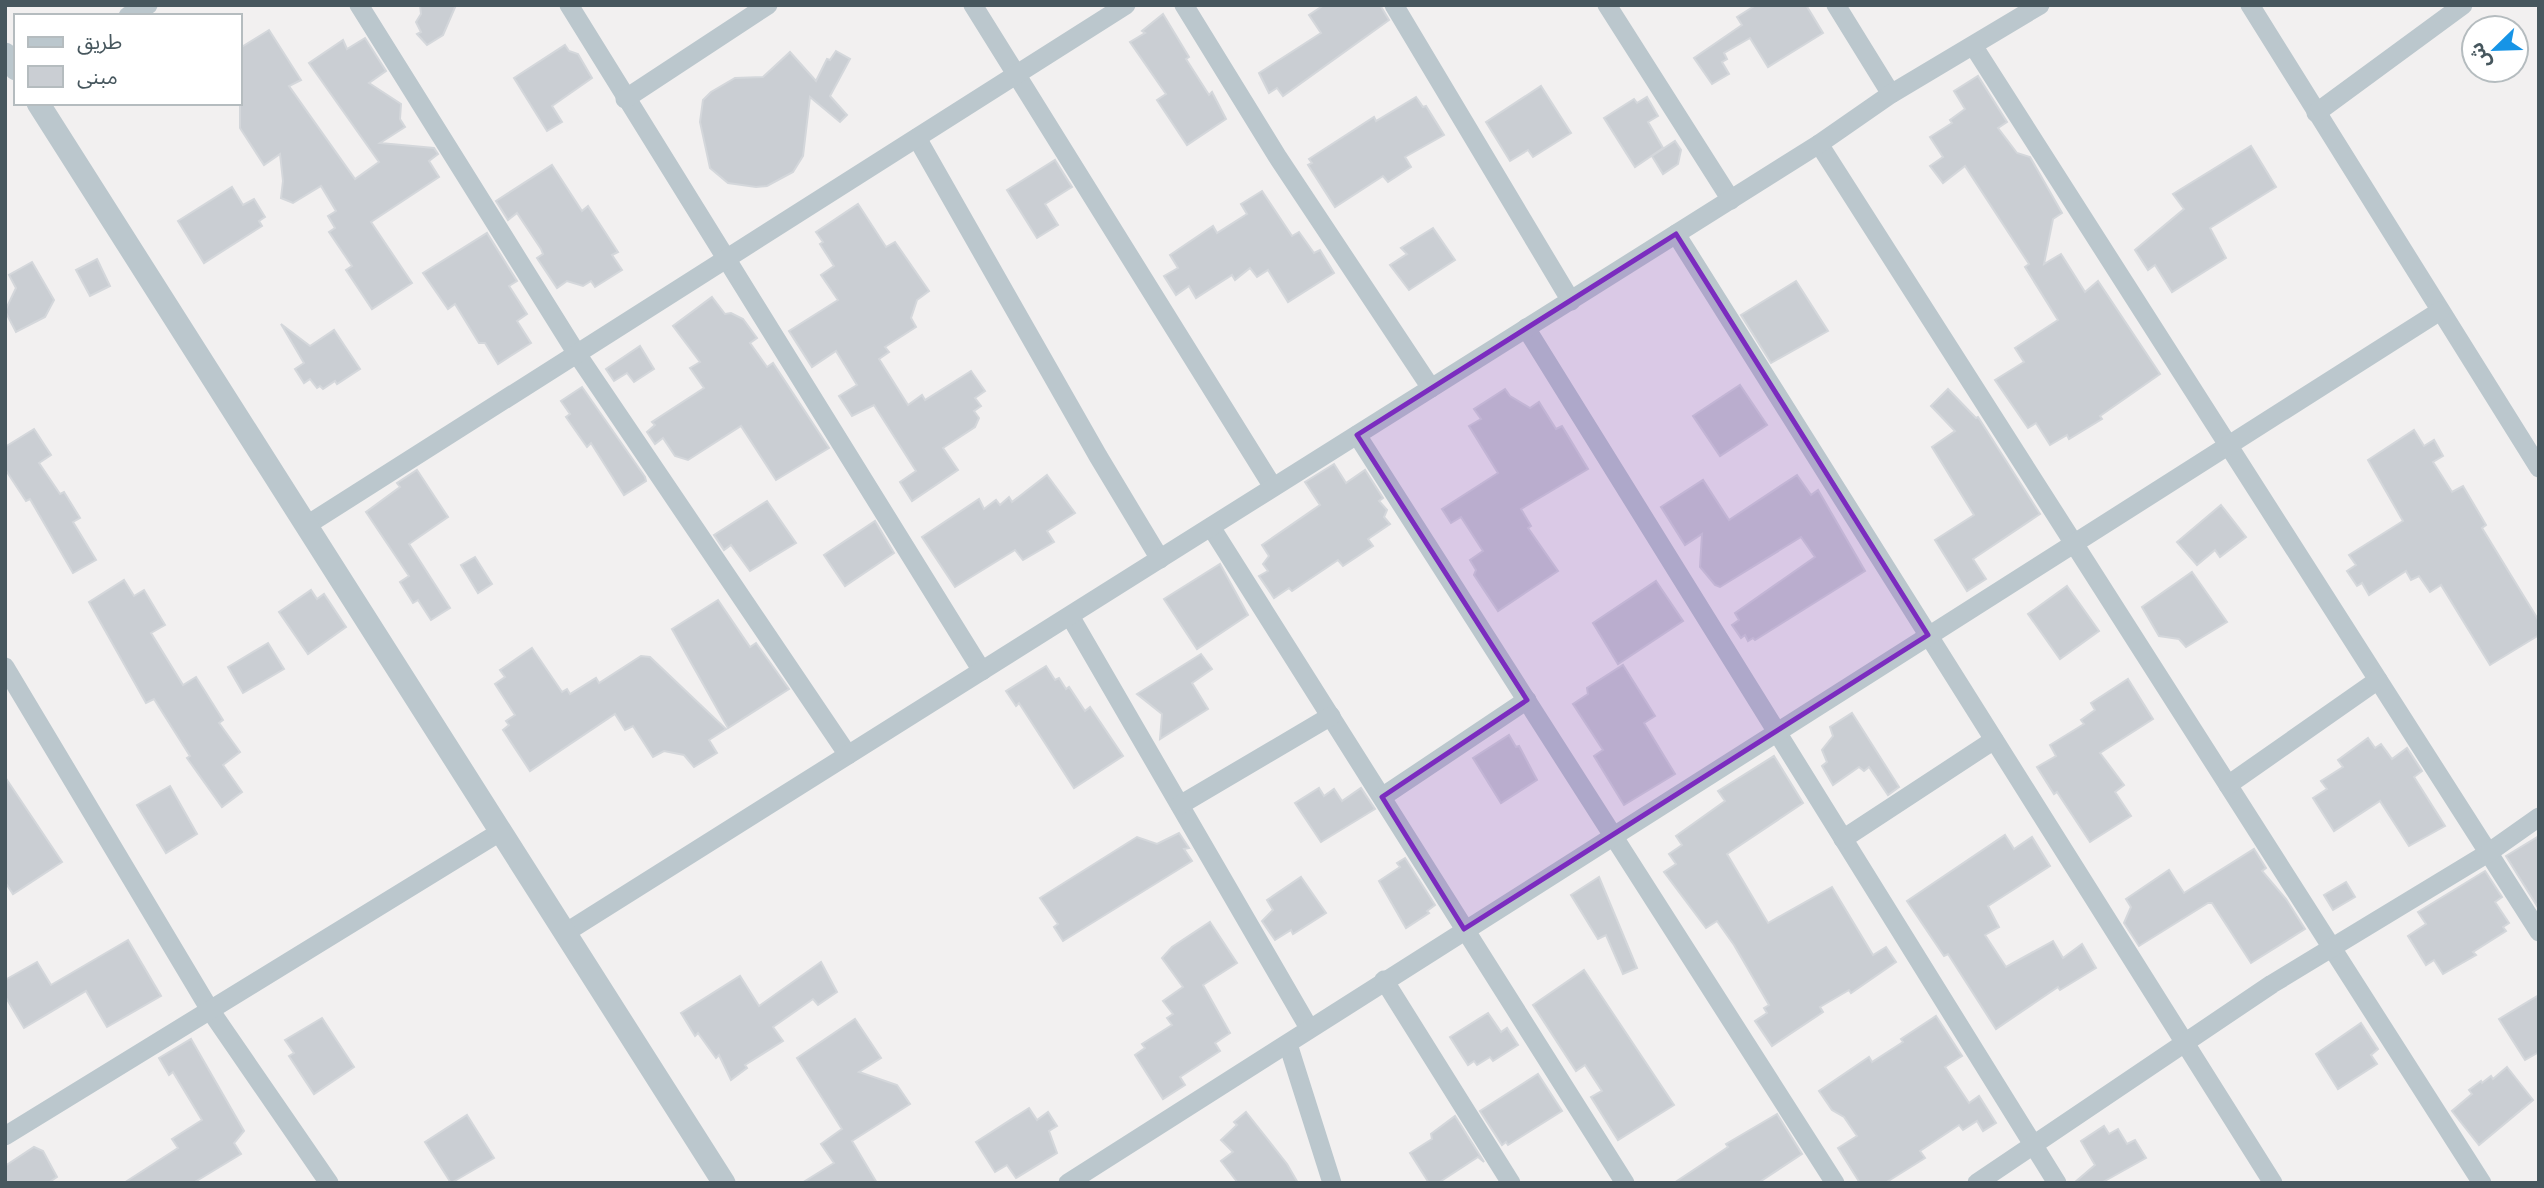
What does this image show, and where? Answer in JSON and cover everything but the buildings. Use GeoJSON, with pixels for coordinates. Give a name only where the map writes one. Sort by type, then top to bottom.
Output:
{"type":"FeatureCollection","features":[{"type":"Feature","properties":{"kind":"street"},"geometry":{"type":"LineString","coordinates":[[132,14],[148,5]]}},
{"type":"Feature","properties":{"kind":"street"},"geometry":{"type":"LineString","coordinates":[[359,5],[577,354],[848,755]]}},
{"type":"Feature","properties":{"kind":"street"},"geometry":{"type":"LineString","coordinates":[[569,5],[982,671]]}},
{"type":"Feature","properties":{"kind":"street"},"geometry":{"type":"LineString","coordinates":[[625,99],[768,5]]}},
{"type":"Feature","properties":{"kind":"street"},"geometry":{"type":"LineString","coordinates":[[973,5],[1273,487]]}},
{"type":"Feature","properties":{"kind":"street"},"geometry":{"type":"LineString","coordinates":[[307,525],[1126,5]]}},
{"type":"Feature","properties":{"kind":"street"},"geometry":{"type":"LineString","coordinates":[[1184,5],[1277,156],[1431,388]]}},
{"type":"Feature","properties":{"kind":"street"},"geometry":{"type":"LineString","coordinates":[[1394,5],[1570,300]]}},
{"type":"Feature","properties":{"kind":"street"},"geometry":{"type":"LineString","coordinates":[[1607,5],[1731,200]]}},
{"type":"Feature","properties":{"kind":"street"},"geometry":{"type":"LineString","coordinates":[[1836,5],[1891,94]]}},
{"type":"Feature","properties":{"kind":"street"},"geometry":{"type":"LineString","coordinates":[[565,933],[1731,200],[1891,94],[1974,47],[2040,5]]}},
{"type":"Feature","properties":{"kind":"street"},"geometry":{"type":"LineString","coordinates":[[2250,5],[2539,468]]}},
{"type":"Feature","properties":{"kind":"street"},"geometry":{"type":"LineString","coordinates":[[2316,113],[2463,5]]}},
{"type":"Feature","properties":{"kind":"street"},"geometry":{"type":"LineString","coordinates":[[1974,47],[2539,932]]}},
{"type":"Feature","properties":{"kind":"street"},"geometry":{"type":"LineString","coordinates":[[39,105],[723,1183]]}},
{"type":"Feature","properties":{"kind":"street"},"geometry":{"type":"LineString","coordinates":[[917,138],[1098,456],[1160,559]]}},
{"type":"Feature","properties":{"kind":"street"},"geometry":{"type":"LineString","coordinates":[[1819,144],[2482,1183]]}},
{"type":"Feature","properties":{"kind":"street"},"geometry":{"type":"LineString","coordinates":[[1676,234],[2273,1183]]}},
{"type":"Feature","properties":{"kind":"street"},"geometry":{"type":"LineString","coordinates":[[1068,1183],[2440,311]]}},
{"type":"Feature","properties":{"kind":"street"},"geometry":{"type":"LineString","coordinates":[[1527,328],[2057,1183]]}},
{"type":"Feature","properties":{"kind":"street"},"geometry":{"type":"LineString","coordinates":[[1357,435],[1835,1183]]}},
{"type":"Feature","properties":{"kind":"street"},"geometry":{"type":"LineString","coordinates":[[1212,527],[1625,1183]]}},
{"type":"Feature","properties":{"kind":"street"},"geometry":{"type":"LineString","coordinates":[[1070,616],[1309,1028]]}},
{"type":"Feature","properties":{"kind":"street"},"geometry":{"type":"LineString","coordinates":[[5,667],[210,1010],[329,1183]]}},
{"type":"Feature","properties":{"kind":"street"},"geometry":{"type":"LineString","coordinates":[[2228,785],[2378,680]]}},
{"type":"Feature","properties":{"kind":"street"},"geometry":{"type":"LineString","coordinates":[[1382,797],[1527,700]]}},
{"type":"Feature","properties":{"kind":"street"},"geometry":{"type":"LineString","coordinates":[[1180,805],[1331,716]]}},
{"type":"Feature","properties":{"kind":"street"},"geometry":{"type":"LineString","coordinates":[[1843,839],[1994,740]]}},
{"type":"Feature","properties":{"kind":"street"},"geometry":{"type":"LineString","coordinates":[[1977,1183],[2185,1043],[2332,948],[2488,853],[2539,817]]}},
{"type":"Feature","properties":{"kind":"street"},"geometry":{"type":"LineString","coordinates":[[5,1136],[500,832]]}},
{"type":"Feature","properties":{"kind":"street"},"geometry":{"type":"LineString","coordinates":[[1384,980],[1511,1183]]}},
{"type":"Feature","properties":{"kind":"street"},"geometry":{"type":"LineString","coordinates":[[1289,1044],[1332,1183]]}},
{"type":"Feature","properties":{"kind":"highlighted area"},"geometry":{"type":"Polygon","coordinates":[[[1676,234],[1928,635],[1464,929],[1382,797],[1527,700],[1357,435],[1676,234]]]}}]}
